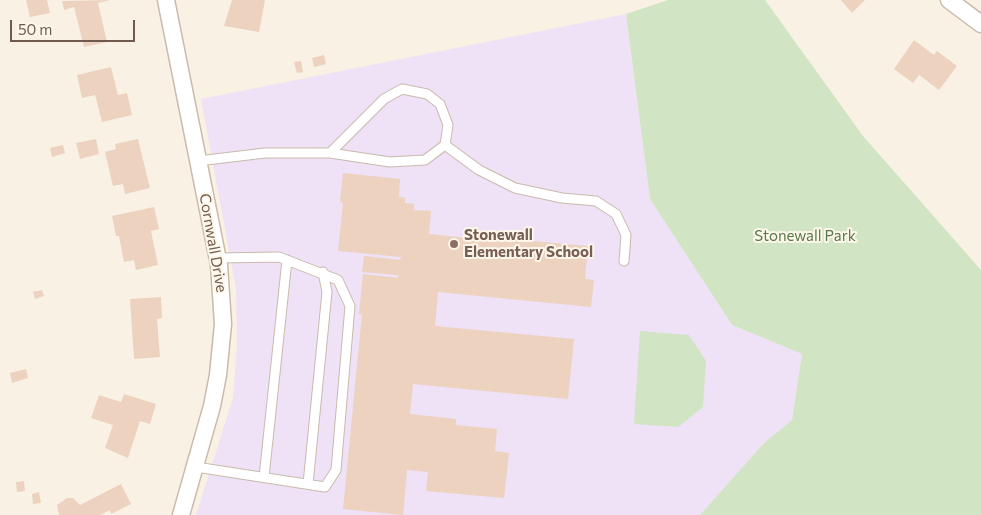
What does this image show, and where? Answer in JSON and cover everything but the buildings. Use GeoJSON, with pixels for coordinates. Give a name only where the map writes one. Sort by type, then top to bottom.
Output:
{"type":"FeatureCollection","features":[{"type":"Feature","properties":{"kind":"street","name":"Cornwall Drive"},"geometry":{"type":"LineString","coordinates":[[166,0],[218,258],[223,324],[218,375],[196,467],[181,515]]}},
{"type":"Feature","properties":{"kind":"street"},"geometry":{"type":"LineString","coordinates":[[949,0],[981,24]]}},
{"type":"Feature","properties":{"kind":"lane"},"geometry":{"type":"LineString","coordinates":[[198,161],[265,153],[330,153],[390,162],[426,160],[445,145],[448,125],[440,104],[426,94],[402,89],[384,98],[330,153]]}},
{"type":"Feature","properties":{"kind":"lane"},"geometry":{"type":"LineString","coordinates":[[445,145],[479,170],[515,188],[562,198],[596,201],[616,214],[626,235],[624,261]]}},
{"type":"Feature","properties":{"kind":"lane"},"geometry":{"type":"LineString","coordinates":[[196,467],[325,486],[336,470],[350,306],[338,280],[323,272],[279,258],[218,258]]}},
{"type":"Feature","properties":{"kind":"lane"},"geometry":{"type":"LineString","coordinates":[[264,477],[287,260]]}},
{"type":"Feature","properties":{"kind":"lane"},"geometry":{"type":"LineString","coordinates":[[308,484],[327,292],[323,272]]}},
{"type":"Feature","properties":{"kind":"shaded area","name":"Stonewall Elementary School"},"geometry":{"type":"Polygon","coordinates":[[[626,14],[650,199],[732,325],[802,354],[792,420],[764,443],[700,515],[196,515],[233,398],[237,345],[236,289],[201,99],[626,14]]]}},
{"type":"Feature","properties":{"kind":"green space","name":"Stonewall Park"},"geometry":{"type":"Polygon","coordinates":[[[668,0],[765,0],[863,136],[981,270],[981,515],[700,515],[764,443],[792,420],[802,354],[732,325],[650,199],[626,14],[668,0]]]}},
{"type":"Feature","properties":{"kind":"green space"},"geometry":{"type":"Polygon","coordinates":[[[640,331],[689,335],[706,361],[703,407],[678,427],[634,424],[640,331]]]}},
{"type":"Feature","properties":{"kind":"place","name":"Stonewall Elementary School"},"geometry":{"type":"Point","coordinates":[454,244]}}]}
